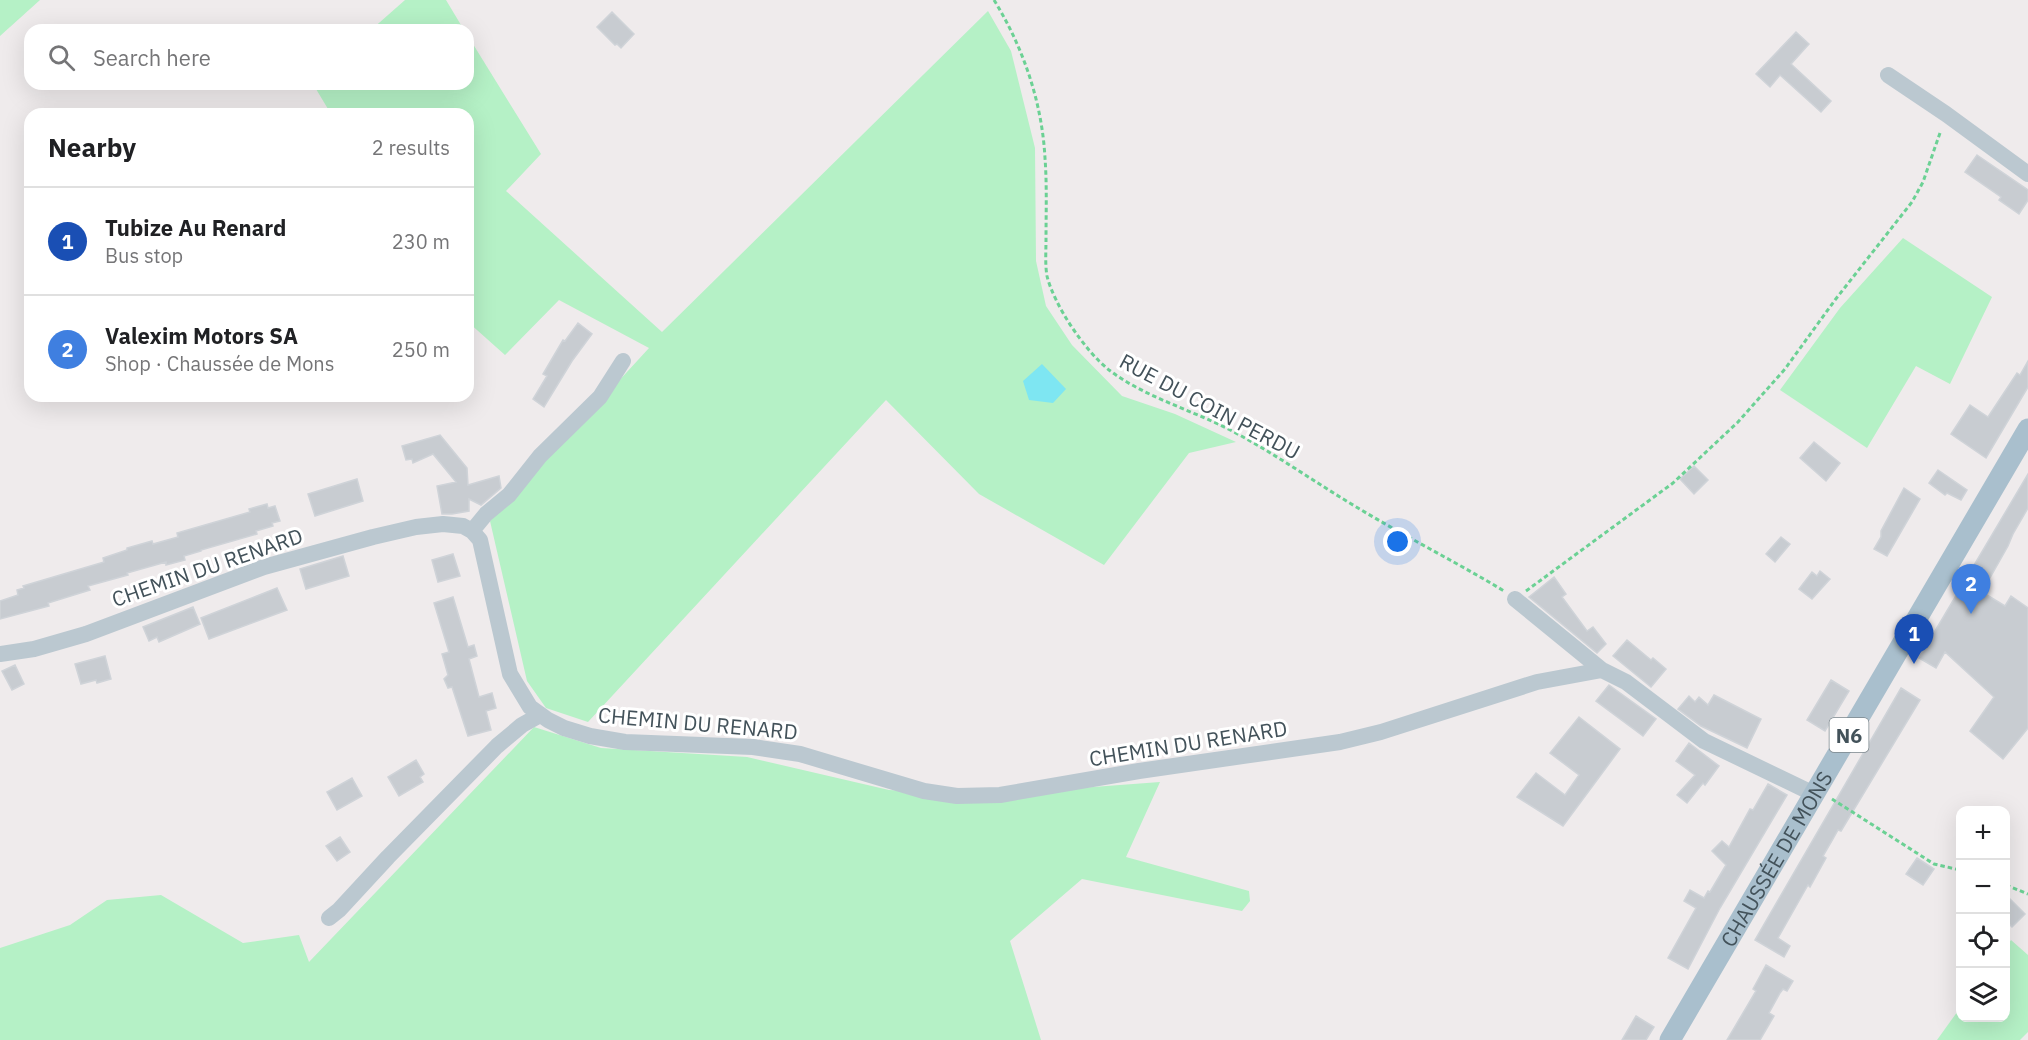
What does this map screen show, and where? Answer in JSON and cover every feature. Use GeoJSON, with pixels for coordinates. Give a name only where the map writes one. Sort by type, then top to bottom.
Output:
{"type":"FeatureCollection","features":[{"type":"Feature","properties":{"kind":"main road","name":"CHAUSSÉE DE MONS"},"geometry":{"type":"LineString","coordinates":[[1670,1040],[2028,429]]}},
{"type":"Feature","properties":{"kind":"street"},"geometry":{"type":"LineString","coordinates":[[1888,75],[2028,174]]}},
{"type":"Feature","properties":{"kind":"street"},"geometry":{"type":"LineString","coordinates":[[472,531],[486,514],[509,495],[540,456],[600,397],[623,361]]}},
{"type":"Feature","properties":{"kind":"street","name":"CHEMIN DU RENARD"},"geometry":{"type":"LineString","coordinates":[[0,654],[34,649],[86,634],[264,567],[373,537],[416,527],[443,524],[463,526],[472,531],[480,540],[510,674],[530,707],[564,728],[590,736],[625,742],[753,747],[800,754],[924,790],[957,796],[1000,795],[1139,771],[1340,742],[1537,682],[1602,670]]}},
{"type":"Feature","properties":{"kind":"street"},"geometry":{"type":"LineString","coordinates":[[1515,599],[1602,670],[1626,682],[1704,741],[1815,792]]}},
{"type":"Feature","properties":{"kind":"street"},"geometry":{"type":"LineString","coordinates":[[329,918],[360,889],[388,857],[497,746],[522,725],[540,715]]}},
{"type":"Feature","properties":{"kind":"path","name":"RUE DU COIN PERDU"},"geometry":{"type":"LineString","coordinates":[[994,0],[1019,44],[1038,112],[1045,157],[1047,274],[1054,297],[1082,340],[1107,368],[1132,386],[1234,432],[1289,463],[1377,520],[1475,573],[1515,599]]}},
{"type":"Feature","properties":{"kind":"path"},"geometry":{"type":"LineString","coordinates":[[1515,599],[1673,483],[1738,422],[1785,369],[1835,300],[1912,202],[1923,182],[1946,114]]}},
{"type":"Feature","properties":{"kind":"path"},"geometry":{"type":"LineString","coordinates":[[1815,792],[1934,864],[1956,869]]}},
{"type":"Feature","properties":{"kind":"path"},"geometry":{"type":"LineString","coordinates":[[2010,887],[2028,894]]}},
{"type":"Feature","properties":{"kind":"green space"},"geometry":{"type":"Polygon","coordinates":[[[0,0],[40,0],[0,36],[0,0]]]}},
{"type":"Feature","properties":{"kind":"green space"},"geometry":{"type":"Polygon","coordinates":[[[405,0],[446,0],[460,24],[378,24],[405,0]]]}},
{"type":"Feature","properties":{"kind":"green space"},"geometry":{"type":"Polygon","coordinates":[[[988,11],[1011,51],[1035,148],[1036,261],[1046,306],[1072,345],[1122,396],[1175,414],[1236,442],[1189,453],[1104,565],[979,494],[886,400],[588,722],[546,708],[527,681],[490,521],[649,348],[559,300],[505,355],[474,327],[474,108],[327,108],[317,90],[474,90],[474,46],[541,154],[506,191],[662,332],[988,11]]]}},
{"type":"Feature","properties":{"kind":"green space"},"geometry":{"type":"Polygon","coordinates":[[[1903,238],[1992,297],[1950,384],[1916,366],[1867,448],[1780,390],[1840,308],[1903,238]]]}},
{"type":"Feature","properties":{"kind":"green space"},"geometry":{"type":"Polygon","coordinates":[[[534,727],[601,748],[747,757],[889,790],[986,795],[1160,782],[1126,857],[1249,891],[1250,901],[1242,911],[1082,879],[1010,941],[1041,1040],[0,1040],[0,948],[70,925],[107,900],[161,895],[243,943],[299,935],[309,962],[534,727]]]}},
{"type":"Feature","properties":{"kind":"green space"},"geometry":{"type":"Polygon","coordinates":[[[2010,941],[2028,955],[2028,1032],[2020,1040],[1937,1040],[1956,1014],[1956,1022],[2010,1022],[2010,941]]]}},
{"type":"Feature","properties":{"kind":"water"},"geometry":{"type":"Polygon","coordinates":[[[1042,364],[1066,389],[1053,403],[1029,400],[1023,381],[1042,364]]]}},
{"type":"Feature","properties":{"kind":"building"},"geometry":{"type":"Polygon","coordinates":[[[612,12],[634,34],[621,48],[597,27],[612,12]]]}},
{"type":"Feature","properties":{"kind":"building"},"geometry":{"type":"Polygon","coordinates":[[[1796,32],[1809,44],[1791,64],[1831,101],[1821,112],[1780,75],[1770,87],[1756,74],[1796,32]]]}},
{"type":"Feature","properties":{"kind":"building"},"geometry":{"type":"Polygon","coordinates":[[[1977,155],[2028,190],[2028,200],[2019,214],[1999,200],[2001,197],[1965,172],[1977,155]]]}},
{"type":"Feature","properties":{"kind":"building"},"geometry":{"type":"Polygon","coordinates":[[[578,323],[592,334],[572,361],[544,407],[533,399],[547,376],[543,374],[563,340],[565,341],[578,323]]]}},
{"type":"Feature","properties":{"kind":"building"},"geometry":{"type":"Polygon","coordinates":[[[2028,361],[2028,387],[1986,458],[1951,434],[1970,405],[1988,417],[2017,373],[2020,375],[2028,361]]]}},
{"type":"Feature","properties":{"kind":"building"},"geometry":{"type":"Polygon","coordinates":[[[440,435],[467,468],[468,485],[499,476],[501,488],[481,505],[469,499],[469,511],[442,514],[437,486],[456,482],[433,454],[413,463],[412,459],[406,460],[402,446],[440,435]]]}},
{"type":"Feature","properties":{"kind":"building"},"geometry":{"type":"Polygon","coordinates":[[[1814,442],[1840,463],[1826,481],[1800,458],[1814,442]]]}},
{"type":"Feature","properties":{"kind":"building"},"geometry":{"type":"Polygon","coordinates":[[[1694,466],[1708,480],[1694,494],[1680,479],[1694,466]]]}},
{"type":"Feature","properties":{"kind":"building"},"geometry":{"type":"Polygon","coordinates":[[[1938,470],[1967,490],[1961,500],[1947,493],[1945,495],[1929,483],[1938,470]]]}},
{"type":"Feature","properties":{"kind":"building"},"geometry":{"type":"Polygon","coordinates":[[[2028,474],[2028,508],[1982,592],[2005,606],[2011,596],[2028,608],[2028,728],[2003,759],[1970,731],[1994,697],[1945,652],[1936,668],[1919,658],[2028,474]]]}},
{"type":"Feature","properties":{"kind":"building"},"geometry":{"type":"Polygon","coordinates":[[[357,479],[363,501],[315,516],[308,494],[357,479]]]}},
{"type":"Feature","properties":{"kind":"building"},"geometry":{"type":"Polygon","coordinates":[[[1904,488],[1920,499],[1887,556],[1874,549],[1904,488]]]}},
{"type":"Feature","properties":{"kind":"building"},"geometry":{"type":"Polygon","coordinates":[[[267,504],[268,508],[275,506],[280,521],[272,523],[273,526],[256,531],[257,534],[184,556],[185,560],[166,565],[166,562],[127,573],[128,575],[88,586],[90,590],[48,603],[49,606],[0,619],[0,601],[18,595],[17,590],[24,588],[23,586],[104,562],[103,558],[127,550],[127,548],[178,537],[177,533],[250,512],[249,509],[267,504]]]}},
{"type":"Feature","properties":{"kind":"building"},"geometry":{"type":"Polygon","coordinates":[[[1781,537],[1790,544],[1775,562],[1766,554],[1781,537]]]}},
{"type":"Feature","properties":{"kind":"building"},"geometry":{"type":"Polygon","coordinates":[[[453,554],[460,576],[438,582],[432,560],[453,554]]]}},
{"type":"Feature","properties":{"kind":"building"},"geometry":{"type":"Polygon","coordinates":[[[343,556],[349,576],[306,589],[300,569],[343,556]]]}},
{"type":"Feature","properties":{"kind":"building"},"geometry":{"type":"Polygon","coordinates":[[[1820,571],[1830,579],[1812,599],[1799,589],[1812,572],[1817,576],[1820,571]]]}},
{"type":"Feature","properties":{"kind":"building"},"geometry":{"type":"Polygon","coordinates":[[[1554,577],[1566,594],[1562,597],[1587,631],[1593,627],[1606,644],[1597,653],[1529,597],[1554,577]]]}},
{"type":"Feature","properties":{"kind":"building"},"geometry":{"type":"Polygon","coordinates":[[[277,588],[287,610],[209,639],[201,618],[277,588]]]}},
{"type":"Feature","properties":{"kind":"building"},"geometry":{"type":"Polygon","coordinates":[[[453,597],[468,647],[474,645],[477,656],[469,659],[479,697],[492,693],[496,708],[486,711],[491,730],[468,736],[452,687],[448,688],[444,679],[448,675],[442,654],[449,652],[434,603],[453,597]]]}},
{"type":"Feature","properties":{"kind":"building"},"geometry":{"type":"Polygon","coordinates":[[[193,607],[200,624],[159,642],[157,637],[149,641],[143,627],[193,607]]]}},
{"type":"Feature","properties":{"kind":"building"},"geometry":{"type":"Polygon","coordinates":[[[1627,640],[1666,669],[1651,687],[1613,656],[1627,640]]]}},
{"type":"Feature","properties":{"kind":"building"},"geometry":{"type":"Polygon","coordinates":[[[105,656],[111,679],[81,684],[75,664],[105,656]]]}},
{"type":"Feature","properties":{"kind":"building"},"geometry":{"type":"Polygon","coordinates":[[[15,665],[24,684],[12,690],[2,671],[15,665]]]}},
{"type":"Feature","properties":{"kind":"building"},"geometry":{"type":"Polygon","coordinates":[[[1831,680],[1849,691],[1825,731],[1807,720],[1831,680]]]}},
{"type":"Feature","properties":{"kind":"building"},"geometry":{"type":"Polygon","coordinates":[[[1609,685],[1656,719],[1643,736],[1596,701],[1609,685]]]}},
{"type":"Feature","properties":{"kind":"building"},"geometry":{"type":"Polygon","coordinates":[[[1901,688],[1920,700],[1841,831],[1838,830],[1823,856],[1826,858],[1810,887],[1808,885],[1778,938],[1790,946],[1784,957],[1755,940],[1901,688]]]}},
{"type":"Feature","properties":{"kind":"building"},"geometry":{"type":"Polygon","coordinates":[[[1714,695],[1761,719],[1747,748],[1701,726],[1678,709],[1689,696],[1695,702],[1699,697],[1708,705],[1714,695]]]}},
{"type":"Feature","properties":{"kind":"building"},"geometry":{"type":"Polygon","coordinates":[[[1579,717],[1620,749],[1563,826],[1517,797],[1536,773],[1565,795],[1579,775],[1550,753],[1579,717]]]}},
{"type":"Feature","properties":{"kind":"building"},"geometry":{"type":"Polygon","coordinates":[[[1689,743],[1719,766],[1705,785],[1703,783],[1687,803],[1677,795],[1695,775],[1676,761],[1689,743]]]}},
{"type":"Feature","properties":{"kind":"building"},"geometry":{"type":"Polygon","coordinates":[[[416,760],[424,774],[420,777],[423,782],[399,796],[388,777],[416,760]]]}},
{"type":"Feature","properties":{"kind":"building"},"geometry":{"type":"Polygon","coordinates":[[[352,778],[362,796],[337,810],[327,792],[352,778]]]}},
{"type":"Feature","properties":{"kind":"building"},"geometry":{"type":"Polygon","coordinates":[[[1768,784],[1787,795],[1720,908],[1688,969],[1668,958],[1696,908],[1684,901],[1690,890],[1704,898],[1708,891],[1710,892],[1726,865],[1712,851],[1722,841],[1729,847],[1750,809],[1753,810],[1768,784]]]}},
{"type":"Feature","properties":{"kind":"building"},"geometry":{"type":"Polygon","coordinates":[[[340,837],[350,852],[337,861],[326,846],[340,837]]]}},
{"type":"Feature","properties":{"kind":"building"},"geometry":{"type":"Polygon","coordinates":[[[1917,858],[1934,869],[1923,885],[1906,874],[1917,858]]]}},
{"type":"Feature","properties":{"kind":"building"},"geometry":{"type":"Polygon","coordinates":[[[2010,899],[2025,914],[2012,927],[2010,925],[2010,899]]]}},
{"type":"Feature","properties":{"kind":"building"},"geometry":{"type":"Polygon","coordinates":[[[1766,965],[1793,981],[1787,991],[1783,989],[1780,993],[1769,1013],[1774,1016],[1760,1040],[1727,1040],[1756,991],[1753,989],[1766,965]]]}},
{"type":"Feature","properties":{"kind":"building"},"geometry":{"type":"Polygon","coordinates":[[[1636,1016],[1654,1027],[1646,1040],[1622,1040],[1636,1016]]]}},
{"type":"Feature","properties":{"kind":"place","name":"Valexim Motors SA"},"geometry":{"type":"Point","coordinates":[1971,614]}},
{"type":"Feature","properties":{"kind":"place","name":"Tubize Au Renard"},"geometry":{"type":"Point","coordinates":[1914,664]}}]}
